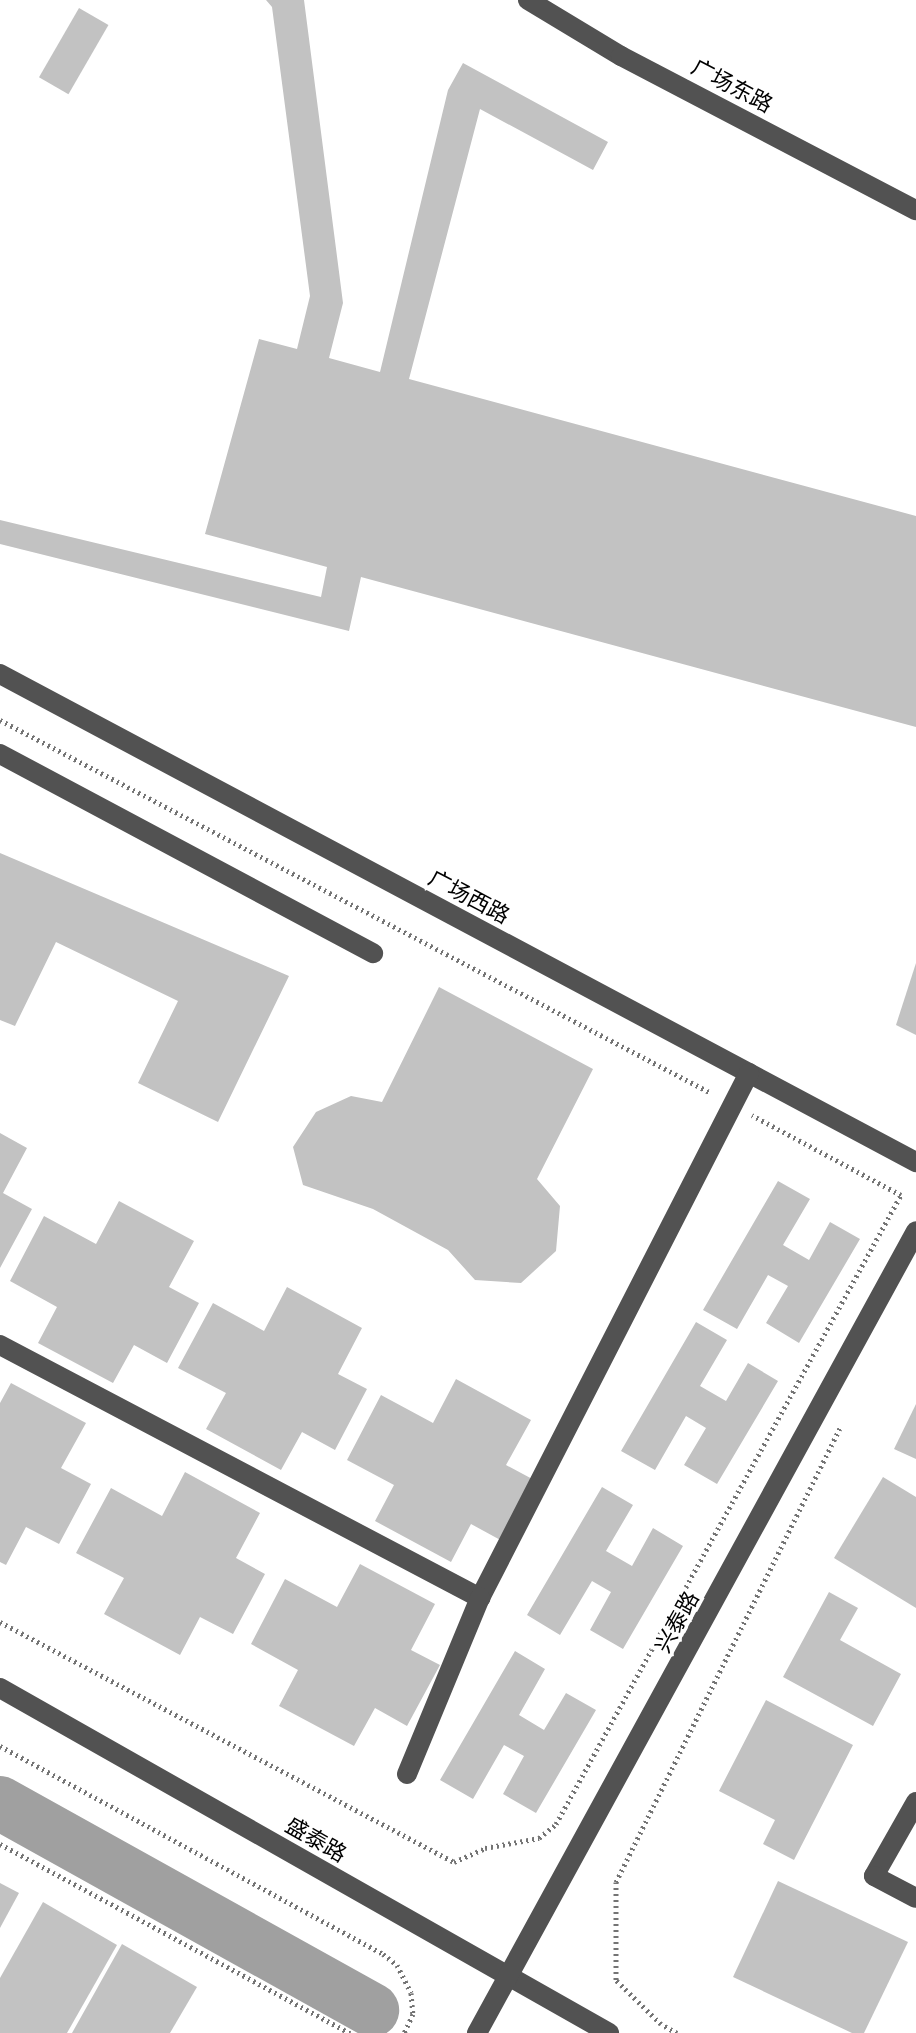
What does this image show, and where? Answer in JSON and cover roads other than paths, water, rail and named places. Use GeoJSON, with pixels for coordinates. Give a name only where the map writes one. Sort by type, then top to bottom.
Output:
{"type":"FeatureCollection","features":[{"type":"Feature","properties":{"kind":"street","name":"广场东路"},"geometry":{"type":"LineString","coordinates":[[528,0],[621,56],[916,210]]}},
{"type":"Feature","properties":{"kind":"street","name":"广场西路"},"geometry":{"type":"LineString","coordinates":[[0,674],[916,1162]]}},
{"type":"Feature","properties":{"kind":"street"},"geometry":{"type":"LineString","coordinates":[[0,754],[373,953]]}},
{"type":"Feature","properties":{"kind":"street"},"geometry":{"type":"LineString","coordinates":[[407,1774],[480,1598],[749,1073]]}},
{"type":"Feature","properties":{"kind":"street","name":"兴泰路"},"geometry":{"type":"LineString","coordinates":[[477,2033],[916,1231]]}},
{"type":"Feature","properties":{"kind":"street"},"geometry":{"type":"LineString","coordinates":[[0,1345],[480,1598]]}},
{"type":"Feature","properties":{"kind":"street","name":"盛泰路"},"geometry":{"type":"LineString","coordinates":[[0,1688],[609,2033]]}},
{"type":"Feature","properties":{"kind":"street"},"geometry":{"type":"LineString","coordinates":[[916,1802],[874,1876],[916,1898]]}},
{"type":"Feature","properties":{"kind":"waterway"},"geometry":{"type":"LineString","coordinates":[[0,1803],[372,2010]]}}]}
